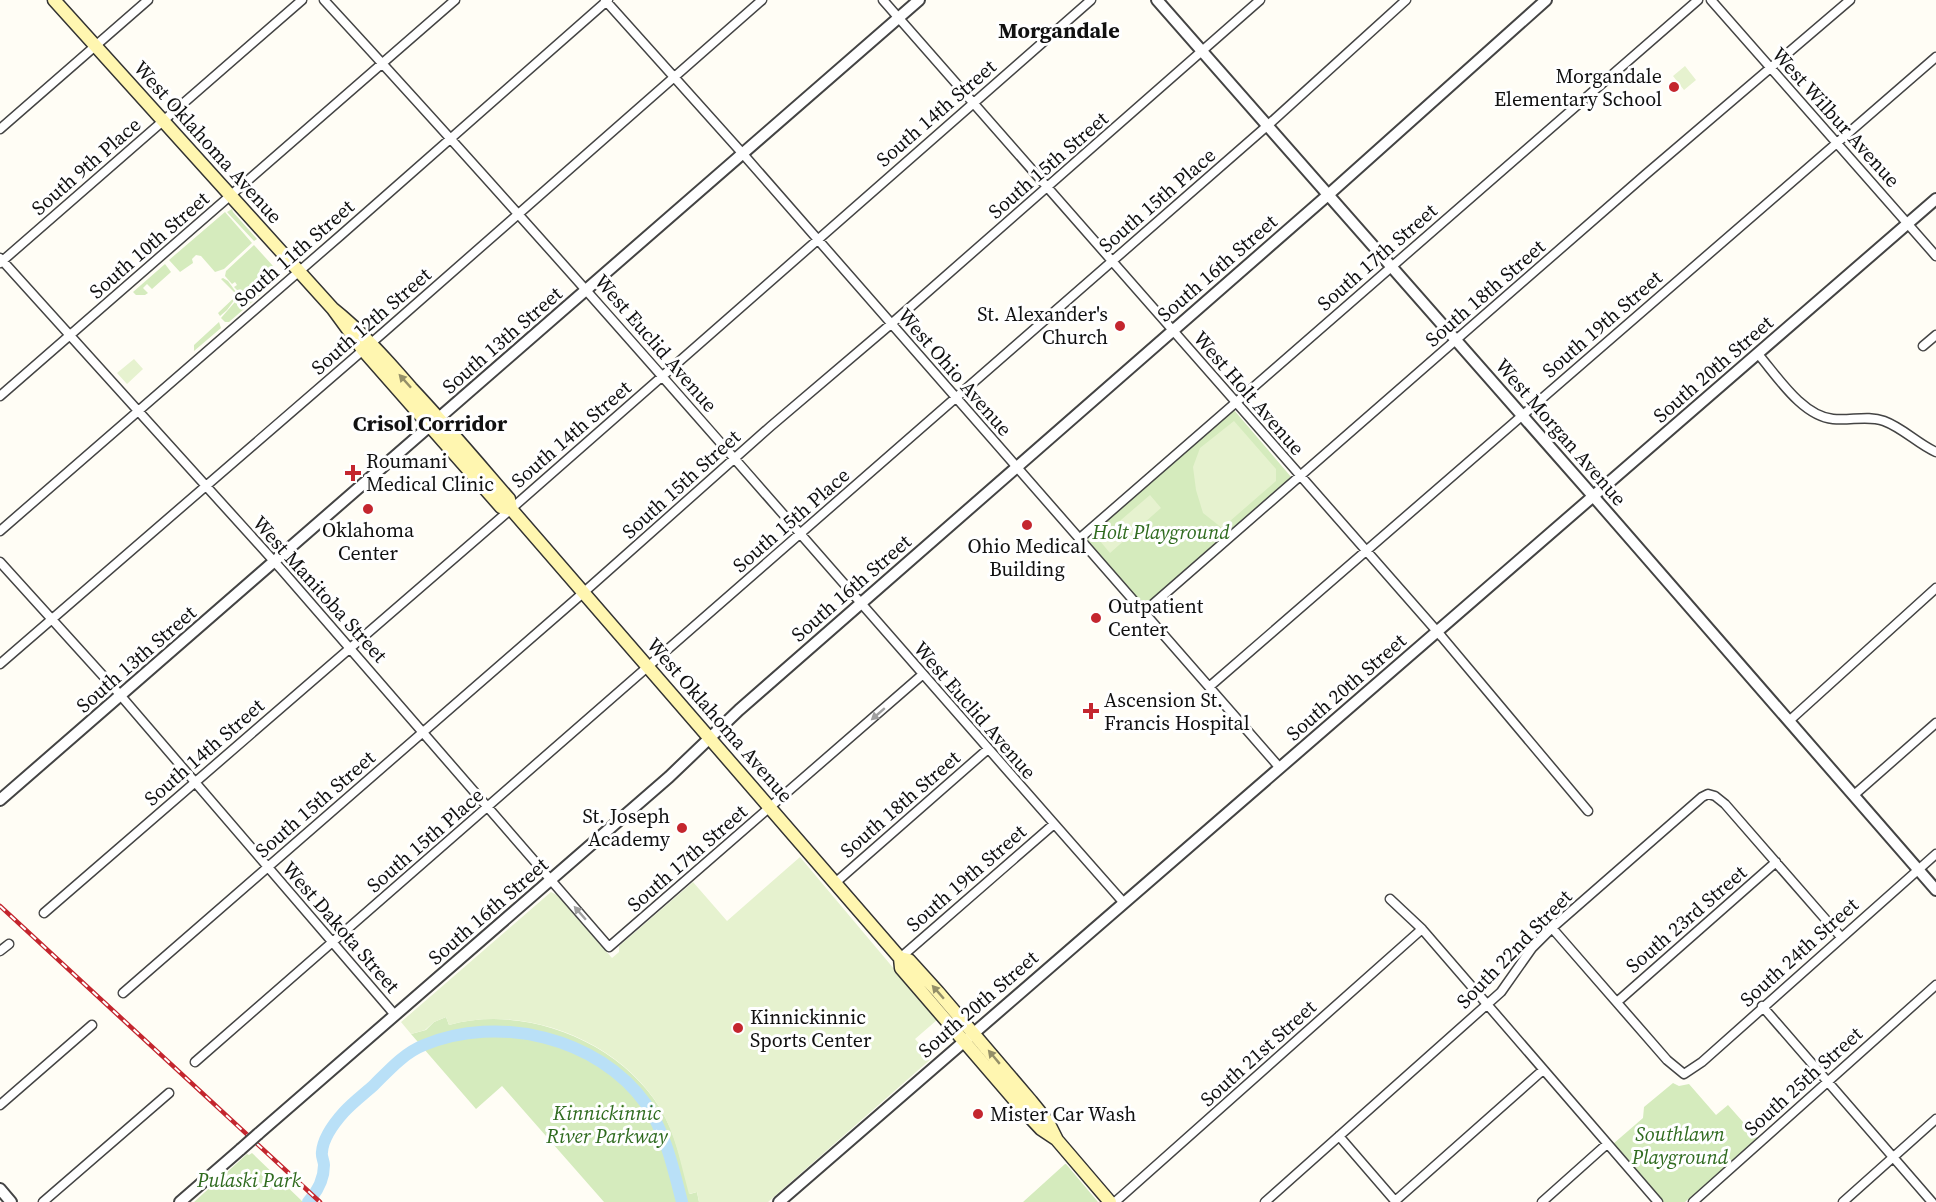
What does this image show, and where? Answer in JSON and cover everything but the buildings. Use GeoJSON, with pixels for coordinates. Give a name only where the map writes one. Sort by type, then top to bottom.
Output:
{"type":"FeatureCollection","features":[{"type":"Feature","properties":{"kind":"main road","name":"West Oklahoma Avenue"},"geometry":{"type":"LineString","coordinates":[[54,0],[333,309],[349,322],[367,347],[435,422],[509,500],[511,509],[900,958],[909,960],[1011,1087],[1048,1122],[1057,1140],[1110,1202]]}},
{"type":"Feature","properties":{"kind":"street"},"geometry":{"type":"LineString","coordinates":[[0,129],[148,0]]}},
{"type":"Feature","properties":{"kind":"street","name":"South 9th Place"},"geometry":{"type":"LineString","coordinates":[[1,261],[302,0]]}},
{"type":"Feature","properties":{"kind":"street","name":"West Euclid Avenue"},"geometry":{"type":"LineString","coordinates":[[324,0],[587,289],[922,675],[1124,903]]}},
{"type":"Feature","properties":{"kind":"street","name":"South 10th Street"},"geometry":{"type":"LineString","coordinates":[[0,396],[455,0]]}},
{"type":"Feature","properties":{"kind":"street","name":"South 12th Street"},"geometry":{"type":"LineString","coordinates":[[0,664],[367,347],[762,0]]}},
{"type":"Feature","properties":{"kind":"street","name":"West Holt Avenue"},"geometry":{"type":"LineString","coordinates":[[883,0],[1366,550],[1588,811]]}},
{"type":"Feature","properties":{"kind":"street","name":"South 13th Street"},"geometry":{"type":"LineString","coordinates":[[0,800],[919,0]]}},
{"type":"Feature","properties":{"kind":"street","name":"South 14th Street"},"geometry":{"type":"LineString","coordinates":[[44,913],[511,509],[1090,0]]}},
{"type":"Feature","properties":{"kind":"street","name":"West Morgan Avenue"},"geometry":{"type":"LineString","coordinates":[[1157,0],[1936,890]]}},
{"type":"Feature","properties":{"kind":"street","name":"South 15th Street"},"geometry":{"type":"LineString","coordinates":[[123,993],[1260,0]]}},
{"type":"Feature","properties":{"kind":"street","name":"South 15th Place"},"geometry":{"type":"LineString","coordinates":[[195,1062],[1267,126],[1406,0]]}},
{"type":"Feature","properties":{"kind":"street","name":"South 16th Street"},"geometry":{"type":"LineString","coordinates":[[180,1202],[669,777],[709,738],[860,603],[1328,195],[1546,0]]}},
{"type":"Feature","properties":{"kind":"street","name":"South 17th Street"},"geometry":{"type":"LineString","coordinates":[[1079,539],[1698,0]]}},
{"type":"Feature","properties":{"kind":"street","name":"West Wilbur Avenue"},"geometry":{"type":"LineString","coordinates":[[1711,0],[1936,256]]}},
{"type":"Feature","properties":{"kind":"street","name":"South 18th Street"},"geometry":{"type":"LineString","coordinates":[[1144,612],[1645,175],[1850,0]]}},
{"type":"Feature","properties":{"kind":"street","name":"West Ohio Avenue"},"geometry":{"type":"LineString","coordinates":[[606,1],[1280,768]]}},
{"type":"Feature","properties":{"kind":"street","name":"South 11th Street"},"geometry":{"type":"LineString","coordinates":[[0,531],[606,1]]}},
{"type":"Feature","properties":{"kind":"street","name":"South 19th Street"},"geometry":{"type":"LineString","coordinates":[[1209,687],[1936,57]]}},
{"type":"Feature","properties":{"kind":"street","name":"South 20th Street"},"geometry":{"type":"LineString","coordinates":[[778,1202],[1936,199]]}},
{"type":"Feature","properties":{"kind":"street","name":"West Manitoba Street"},"geometry":{"type":"LineString","coordinates":[[1,261],[275,562],[609,947]]}},
{"type":"Feature","properties":{"kind":"street"},"geometry":{"type":"LineString","coordinates":[[1923,346],[1936,335]]}},
{"type":"Feature","properties":{"kind":"street"},"geometry":{"type":"LineString","coordinates":[[1758,354],[1799,401],[1812,412],[1832,419],[1864,418],[1884,421],[1936,453]]}},
{"type":"Feature","properties":{"kind":"street","name":"West Dakota Street"},"geometry":{"type":"LineString","coordinates":[[0,562],[120,696],[396,1015]]}},
{"type":"Feature","properties":{"kind":"street"},"geometry":{"type":"LineString","coordinates":[[1789,721],[1935,591]]}},
{"type":"Feature","properties":{"kind":"street","name":"South 17th Street"},"geometry":{"type":"LineString","coordinates":[[609,947],[922,675]]}},
{"type":"Feature","properties":{"kind":"street"},"geometry":{"type":"LineString","coordinates":[[1854,795],[1936,723]]}},
{"type":"Feature","properties":{"kind":"street","name":"South 18th Street"},"geometry":{"type":"LineString","coordinates":[[835,883],[988,749]]}},
{"type":"Feature","properties":{"kind":"street","name":"South 22nd Street"},"geometry":{"type":"LineString","coordinates":[[1265,1202],[1501,992],[1532,948],[1552,928],[1690,806],[1708,794],[1715,796],[1725,804],[1776,862]]}},
{"type":"Feature","properties":{"kind":"street","name":"South 19th Street"},"geometry":{"type":"LineString","coordinates":[[900,958],[1054,824]]}},
{"type":"Feature","properties":{"kind":"street","name":"South 24th Street"},"geometry":{"type":"LineString","coordinates":[[1617,1002],[1666,1060],[1684,1074],[1702,1062],[1762,1006],[1936,854]]}},
{"type":"Feature","properties":{"kind":"street"},"geometry":{"type":"LineString","coordinates":[[1776,862],[1841,937]]}},
{"type":"Feature","properties":{"kind":"street","name":"South 23rd Street"},"geometry":{"type":"LineString","coordinates":[[1617,1002],[1776,862]]}},
{"type":"Feature","properties":{"kind":"street"},"geometry":{"type":"LineString","coordinates":[[1390,899],[1405,910],[1422,929],[1658,1202]]}},
{"type":"Feature","properties":{"kind":"street"},"geometry":{"type":"LineString","coordinates":[[1552,928],[1617,1002]]}},
{"type":"Feature","properties":{"kind":"street","name":"South 21st Street"},"geometry":{"type":"LineString","coordinates":[[1115,1202],[1422,929]]}},
{"type":"Feature","properties":{"kind":"street"},"geometry":{"type":"LineString","coordinates":[[0,951],[9,944]]}},
{"type":"Feature","properties":{"kind":"street","name":"South 25th Street"},"geometry":{"type":"LineString","coordinates":[[1693,1202],[1936,985]]}},
{"type":"Feature","properties":{"kind":"street"},"geometry":{"type":"LineString","coordinates":[[1762,1006],[1932,1202]]}},
{"type":"Feature","properties":{"kind":"street"},"geometry":{"type":"LineString","coordinates":[[0,1105],[92,1025]]}},
{"type":"Feature","properties":{"kind":"street"},"geometry":{"type":"LineString","coordinates":[[1339,1136],[1395,1202],[1543,1070]]}},
{"type":"Feature","properties":{"kind":"street"},"geometry":{"type":"LineString","coordinates":[[43,1202],[169,1093]]}},
{"type":"Feature","properties":{"kind":"street"},"geometry":{"type":"LineString","coordinates":[[1843,1202],[1936,1119]]}},
{"type":"Feature","properties":{"kind":"street"},"geometry":{"type":"LineString","coordinates":[[1542,1202],[1607,1144]]}},
{"type":"Feature","properties":{"kind":"street"},"geometry":{"type":"LineString","coordinates":[[0,1190],[11,1202]]}},
{"type":"Feature","properties":{"kind":"green space"},"geometry":{"type":"Polygon","coordinates":[[[1685,66],[1696,80],[1684,90],[1673,76],[1685,66]]]}},
{"type":"Feature","properties":{"kind":"green space"},"geometry":{"type":"Polygon","coordinates":[[[232,209],[257,239],[254,241],[227,212],[232,209]]]}},
{"type":"Feature","properties":{"kind":"green space"},"geometry":{"type":"Polygon","coordinates":[[[225,212],[252,243],[224,269],[215,272],[201,256],[196,255],[192,259],[193,263],[180,272],[169,260],[225,212]]]}},
{"type":"Feature","properties":{"kind":"green space"},"geometry":{"type":"Polygon","coordinates":[[[254,245],[273,266],[271,269],[273,273],[278,271],[282,276],[229,322],[225,322],[221,318],[245,293],[243,291],[240,293],[234,287],[237,285],[235,282],[232,284],[225,276],[226,271],[254,245]]]}},
{"type":"Feature","properties":{"kind":"green space"},"geometry":{"type":"Polygon","coordinates":[[[165,264],[171,272],[152,289],[147,284],[143,288],[148,293],[136,295],[133,292],[165,264]]]}},
{"type":"Feature","properties":{"kind":"green space"},"geometry":{"type":"Polygon","coordinates":[[[223,278],[238,295],[220,316],[218,313],[237,295],[221,279],[223,278]]]}},
{"type":"Feature","properties":{"kind":"green space"},"geometry":{"type":"Polygon","coordinates":[[[219,322],[221,328],[194,351],[194,345],[219,322]]]}},
{"type":"Feature","properties":{"kind":"green space"},"geometry":{"type":"Polygon","coordinates":[[[134,359],[143,369],[127,384],[117,373],[134,359]]]}},
{"type":"Feature","properties":{"kind":"green space","name":"Holt Playground"},"geometry":{"type":"Polygon","coordinates":[[[1234,410],[1292,478],[1144,607],[1085,539],[1234,410]]]}},
{"type":"Feature","properties":{"kind":"green space"},"geometry":{"type":"Polygon","coordinates":[[[1234,421],[1276,469],[1276,481],[1222,528],[1203,513],[1196,490],[1193,467],[1200,448],[1234,421]]]}},
{"type":"Feature","properties":{"kind":"green space"},"geometry":{"type":"Polygon","coordinates":[[[1150,495],[1161,508],[1110,553],[1100,538],[1150,495]]]}},
{"type":"Feature","properties":{"kind":"green space","name":"Kinnickinnic Sports Center"},"geometry":{"type":"Polygon","coordinates":[[[800,857],[937,1020],[915,1039],[932,1058],[768,1202],[699,1202],[697,1192],[689,1194],[674,1139],[660,1108],[642,1084],[620,1063],[595,1046],[567,1033],[538,1024],[508,1020],[478,1020],[449,1025],[446,1017],[434,1022],[425,1030],[411,1034],[401,1022],[551,892],[557,895],[612,958],[619,952],[619,946],[693,882],[727,921],[800,857]]]}},
{"type":"Feature","properties":{"kind":"green space","name":"Kinnickinnic River Parkway"},"geometry":{"type":"Polygon","coordinates":[[[446,1017],[449,1025],[478,1020],[508,1020],[538,1024],[595,1047],[620,1064],[642,1084],[666,1118],[690,1194],[697,1192],[699,1202],[604,1202],[502,1086],[476,1109],[411,1034],[426,1030],[434,1022],[446,1017]]]}},
{"type":"Feature","properties":{"kind":"green space","name":"Southlawn Playground"},"geometry":{"type":"Polygon","coordinates":[[[1673,1083],[1679,1086],[1689,1084],[1716,1115],[1728,1105],[1758,1139],[1685,1202],[1663,1202],[1613,1144],[1643,1118],[1644,1107],[1673,1083]]]}},
{"type":"Feature","properties":{"kind":"green space","name":"Pulaski Park"},"geometry":{"type":"Polygon","coordinates":[[[252,1153],[303,1202],[194,1202],[247,1154],[252,1153]]]}},
{"type":"Feature","properties":{"kind":"green space"},"geometry":{"type":"Polygon","coordinates":[[[1065,1164],[1098,1202],[1023,1202],[1065,1164]]]}},
{"type":"Feature","properties":{"kind":"waterway"},"geometry":{"type":"LineString","coordinates":[[308,1202],[317,1190],[323,1175],[322,1154],[327,1136],[347,1108],[397,1062],[417,1048],[453,1036],[483,1032],[514,1032],[545,1038],[574,1048],[601,1062],[626,1081],[646,1104],[659,1127],[682,1202]]}},
{"type":"Feature","properties":{"kind":"railway"},"geometry":{"type":"LineString","coordinates":[[0,906],[320,1202]]}},
{"type":"Feature","properties":{"kind":"place","name":"Morgandale Elementary School"},"geometry":{"type":"Point","coordinates":[1674,87]}},
{"type":"Feature","properties":{"kind":"place","name":"St. Alexander's Church"},"geometry":{"type":"Point","coordinates":[1120,326]}},
{"type":"Feature","properties":{"kind":"place","name":"Roumani Medical Clinic"},"geometry":{"type":"Point","coordinates":[353,473]}},
{"type":"Feature","properties":{"kind":"place","name":"Oklahoma Center"},"geometry":{"type":"Point","coordinates":[368,509]}},
{"type":"Feature","properties":{"kind":"place","name":"Ohio Medical Building"},"geometry":{"type":"Point","coordinates":[1027,525]}},
{"type":"Feature","properties":{"kind":"place","name":"Outpatient Center"},"geometry":{"type":"Point","coordinates":[1096,618]}},
{"type":"Feature","properties":{"kind":"place","name":"Ascension St. Francis Hospital"},"geometry":{"type":"Point","coordinates":[1091,711]}},
{"type":"Feature","properties":{"kind":"place","name":"St. Joseph Academy"},"geometry":{"type":"Point","coordinates":[682,828]}},
{"type":"Feature","properties":{"kind":"place","name":"Kinnickinnic Sports Center"},"geometry":{"type":"Point","coordinates":[738,1028]}},
{"type":"Feature","properties":{"kind":"place","name":"Mister Car Wash"},"geometry":{"type":"Point","coordinates":[978,1114]}},
{"type":"Feature","properties":{"kind":"district","name":"Morgandale"},"geometry":{"type":"Point","coordinates":[1059,30]}},
{"type":"Feature","properties":{"kind":"district","name":"Crisol Corridor"},"geometry":{"type":"Point","coordinates":[430,423]}}]}
